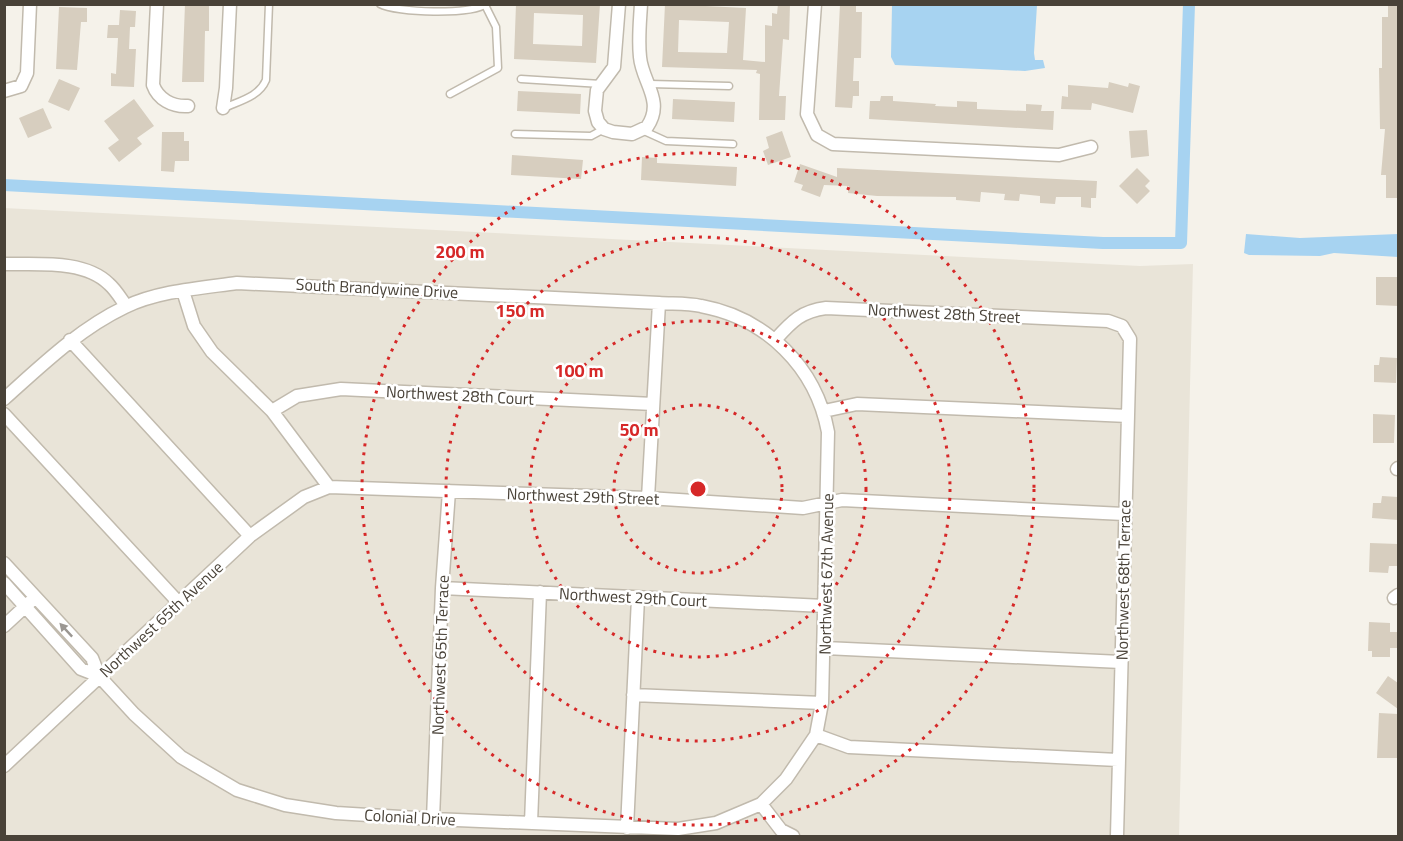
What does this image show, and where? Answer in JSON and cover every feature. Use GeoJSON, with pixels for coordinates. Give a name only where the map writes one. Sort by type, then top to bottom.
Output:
{"type":"FeatureCollection","features":[{"type":"Feature","properties":{"kind":"street"},"geometry":{"type":"LineString","coordinates":[[4,91],[21,86],[27,73],[30,4]]}},
{"type":"Feature","properties":{"kind":"street"},"geometry":{"type":"LineString","coordinates":[[157,4],[153,85],[156,94],[165,101],[188,106]]}},
{"type":"Feature","properties":{"kind":"street"},"geometry":{"type":"LineString","coordinates":[[223,108],[230,4]]}},
{"type":"Feature","properties":{"kind":"street"},"geometry":{"type":"LineString","coordinates":[[619,4],[614,67],[595,97],[595,111],[598,122],[604,129],[622,134],[644,131],[651,121],[654,109],[650,84],[641,69],[640,4]]}},
{"type":"Feature","properties":{"kind":"street"},"geometry":{"type":"LineString","coordinates":[[815,4],[807,114],[817,135],[833,144],[1059,155],[1091,147]]}},
{"type":"Feature","properties":{"kind":"street"},"geometry":{"type":"LineString","coordinates":[[4,264],[62,266],[86,271],[108,282],[126,306]]}},
{"type":"Feature","properties":{"kind":"street","name":"South Brandywine Drive"},"geometry":{"type":"LineString","coordinates":[[4,399],[70,340],[126,306],[183,291],[237,283],[301,284],[701,306],[739,318],[776,339]]}},
{"type":"Feature","properties":{"kind":"street"},"geometry":{"type":"LineString","coordinates":[[183,291],[194,326],[212,351],[272,411],[329,487]]}},
{"type":"Feature","properties":{"kind":"street"},"geometry":{"type":"LineString","coordinates":[[648,498],[659,303]]}},
{"type":"Feature","properties":{"kind":"street","name":"Northwest 28th Street"},"geometry":{"type":"LineString","coordinates":[[776,339],[793,320],[808,310],[826,308],[1108,321],[1122,326]]}},
{"type":"Feature","properties":{"kind":"street","name":"Northwest 68th Terrace"},"geometry":{"type":"LineString","coordinates":[[1117,837],[1130,339],[1122,326]]}},
{"type":"Feature","properties":{"kind":"street","name":"Northwest 67th Avenue"},"geometry":{"type":"LineString","coordinates":[[761,804],[786,779],[816,735],[822,703],[825,648],[828,432],[824,411],[795,358],[776,339]]}},
{"type":"Feature","properties":{"kind":"street"},"geometry":{"type":"LineString","coordinates":[[70,340],[250,536]]}},
{"type":"Feature","properties":{"kind":"street","name":"Northwest 28th Court"},"geometry":{"type":"LineString","coordinates":[[272,411],[297,396],[341,389],[652,404]]}},
{"type":"Feature","properties":{"kind":"street"},"geometry":{"type":"LineString","coordinates":[[824,411],[857,404],[1128,416]]}},
{"type":"Feature","properties":{"kind":"street"},"geometry":{"type":"LineString","coordinates":[[4,414],[179,603]]}},
{"type":"Feature","properties":{"kind":"street","name":"Northwest 65th Avenue"},"geometry":{"type":"LineString","coordinates":[[4,766],[250,536],[304,497],[329,487]]}},
{"type":"Feature","properties":{"kind":"street","name":"Northwest 29th Street"},"geometry":{"type":"LineString","coordinates":[[329,487],[648,498],[803,508],[842,500],[1124,514]]}},
{"type":"Feature","properties":{"kind":"street","name":"Northwest 65th Terrace"},"geometry":{"type":"LineString","coordinates":[[434,819],[442,588],[449,492]]}},
{"type":"Feature","properties":{"kind":"street","name":"Colonial Drive"},"geometry":{"type":"LineString","coordinates":[[4,563],[92,658],[99,676],[134,714],[181,757],[237,790],[285,805],[326,811],[434,819],[627,828],[678,829],[716,823],[761,804]]}},
{"type":"Feature","properties":{"kind":"street","name":"Colonial Drive"},"geometry":{"type":"LineString","coordinates":[[4,583],[81,669],[99,676]]}},
{"type":"Feature","properties":{"kind":"street","name":"Northwest 29th Court"},"geometry":{"type":"LineString","coordinates":[[442,588],[824,606]]}},
{"type":"Feature","properties":{"kind":"street"},"geometry":{"type":"LineString","coordinates":[[531,823],[540,592]]}},
{"type":"Feature","properties":{"kind":"street"},"geometry":{"type":"LineString","coordinates":[[4,626],[36,597]]}},
{"type":"Feature","properties":{"kind":"street"},"geometry":{"type":"LineString","coordinates":[[627,828],[638,597]]}},
{"type":"Feature","properties":{"kind":"street"},"geometry":{"type":"LineString","coordinates":[[825,648],[1121,662]]}},
{"type":"Feature","properties":{"kind":"street"},"geometry":{"type":"LineString","coordinates":[[633,695],[822,703]]}},
{"type":"Feature","properties":{"kind":"street"},"geometry":{"type":"LineString","coordinates":[[816,735],[849,747],[1118,760]]}},
{"type":"Feature","properties":{"kind":"street"},"geometry":{"type":"LineString","coordinates":[[761,804],[781,830],[793,837]]}},
{"type":"Feature","properties":{"kind":"lane"},"geometry":{"type":"LineString","coordinates":[[223,108],[258,93],[263,87],[266,80],[269,4]]}},
{"type":"Feature","properties":{"kind":"lane"},"geometry":{"type":"LineString","coordinates":[[380,4],[402,10],[462,11],[486,5],[496,27],[498,68],[450,94]]}},
{"type":"Feature","properties":{"kind":"lane"},"geometry":{"type":"LineString","coordinates":[[521,79],[602,84]]}},
{"type":"Feature","properties":{"kind":"lane"},"geometry":{"type":"LineString","coordinates":[[650,84],[729,86]]}},
{"type":"Feature","properties":{"kind":"lane"},"geometry":{"type":"LineString","coordinates":[[515,134],[591,136],[604,129]]}},
{"type":"Feature","properties":{"kind":"lane"},"geometry":{"type":"LineString","coordinates":[[644,131],[666,141],[733,144]]}},
{"type":"Feature","properties":{"kind":"shaded area"},"geometry":{"type":"Polygon","coordinates":[[[4,208],[1140,266],[1193,264],[1179,836],[5,836],[4,208]]]}},
{"type":"Feature","properties":{"kind":"water"},"geometry":{"type":"Polygon","coordinates":[[[892,5],[1037,5],[1034,53],[1035,60],[1043,60],[1045,68],[1025,71],[895,65],[891,57],[892,5]]]}},
{"type":"Feature","properties":{"kind":"water"},"geometry":{"type":"Polygon","coordinates":[[[1246,234],[1300,238],[1398,234],[1398,257],[1334,253],[1320,256],[1249,255],[1244,253],[1246,234]]]}},
{"type":"Feature","properties":{"kind":"building"},"geometry":{"type":"Polygon","coordinates":[[[185,4],[209,4],[209,31],[205,31],[204,82],[182,82],[185,4]]]}},
{"type":"Feature","properties":{"kind":"building"},"geometry":{"type":"Polygon","coordinates":[[[516,4],[600,4],[596,63],[514,59],[516,4]],[[534,13],[533,44],[582,46],[583,15],[534,13]]]}},
{"type":"Feature","properties":{"kind":"building"},"geometry":{"type":"Polygon","coordinates":[[[665,4],[746,8],[743,60],[765,62],[765,25],[772,26],[772,13],[777,14],[778,4],[790,4],[789,40],[783,39],[779,96],[786,96],[785,120],[759,120],[760,74],[756,73],[757,70],[662,67],[665,4]],[[679,20],[678,52],[727,53],[729,22],[679,20]]]}},
{"type":"Feature","properties":{"kind":"building"},"geometry":{"type":"Polygon","coordinates":[[[840,4],[856,4],[856,12],[862,12],[861,58],[854,58],[853,81],[859,81],[859,96],[853,96],[852,108],[835,107],[840,4]]]}},
{"type":"Feature","properties":{"kind":"building"},"geometry":{"type":"Polygon","coordinates":[[[1388,4],[1398,4],[1398,198],[1386,198],[1386,175],[1381,175],[1385,129],[1380,129],[1379,68],[1382,68],[1382,17],[1388,17],[1388,4]]]}},
{"type":"Feature","properties":{"kind":"building"},"geometry":{"type":"Polygon","coordinates":[[[59,7],[87,8],[87,22],[81,22],[77,70],[56,69],[59,7]]]}},
{"type":"Feature","properties":{"kind":"building"},"geometry":{"type":"Polygon","coordinates":[[[120,10],[136,11],[135,27],[130,27],[129,49],[136,49],[134,87],[111,86],[111,73],[116,74],[118,38],[107,38],[108,25],[119,25],[120,10]]]}},
{"type":"Feature","properties":{"kind":"building"},"geometry":{"type":"Polygon","coordinates":[[[59,79],[80,88],[69,111],[48,102],[59,79]]]}},
{"type":"Feature","properties":{"kind":"building"},"geometry":{"type":"Polygon","coordinates":[[[1109,82],[1128,87],[1129,83],[1140,86],[1133,113],[1092,103],[1091,110],[1061,109],[1062,96],[1068,97],[1068,85],[1108,88],[1109,82]]]}},
{"type":"Feature","properties":{"kind":"building"},"geometry":{"type":"Polygon","coordinates":[[[518,91],[581,94],[580,114],[517,111],[518,91]]]}},
{"type":"Feature","properties":{"kind":"building"},"geometry":{"type":"Polygon","coordinates":[[[881,96],[893,96],[893,101],[936,104],[935,106],[957,107],[957,101],[977,102],[977,109],[1026,111],[1026,104],[1042,105],[1041,111],[1054,111],[1053,130],[869,119],[870,101],[880,101],[881,96]]]}},
{"type":"Feature","properties":{"kind":"building"},"geometry":{"type":"Polygon","coordinates":[[[134,99],[154,126],[137,138],[142,144],[119,162],[108,148],[119,140],[104,121],[134,99]]]}},
{"type":"Feature","properties":{"kind":"building"},"geometry":{"type":"Polygon","coordinates":[[[673,99],[735,102],[734,122],[672,119],[673,99]]]}},
{"type":"Feature","properties":{"kind":"building"},"geometry":{"type":"Polygon","coordinates":[[[43,108],[52,128],[28,138],[19,118],[43,108]]]}},
{"type":"Feature","properties":{"kind":"building"},"geometry":{"type":"Polygon","coordinates":[[[1147,130],[1149,156],[1131,158],[1129,131],[1147,130]]]}},
{"type":"Feature","properties":{"kind":"building"},"geometry":{"type":"Polygon","coordinates":[[[782,131],[791,157],[768,165],[763,151],[769,148],[766,137],[782,131]]]}},
{"type":"Feature","properties":{"kind":"building"},"geometry":{"type":"Polygon","coordinates":[[[162,132],[184,132],[184,141],[189,141],[189,161],[175,161],[174,172],[161,171],[162,132]]]}},
{"type":"Feature","properties":{"kind":"building"},"geometry":{"type":"Polygon","coordinates":[[[512,155],[583,160],[581,179],[511,175],[512,155]]]}},
{"type":"Feature","properties":{"kind":"building"},"geometry":{"type":"Polygon","coordinates":[[[642,157],[657,158],[657,163],[737,167],[736,186],[641,180],[642,157]]]}},
{"type":"Feature","properties":{"kind":"building"},"geometry":{"type":"Polygon","coordinates":[[[800,164],[837,177],[837,168],[1097,181],[1096,198],[1091,198],[1091,208],[1081,207],[1081,197],[1056,197],[1055,204],[1040,203],[1040,196],[1020,194],[1019,201],[1004,200],[1005,194],[981,192],[980,202],[956,200],[956,197],[877,196],[848,193],[849,186],[824,185],[820,197],[801,190],[803,185],[794,182],[800,164]]]}},
{"type":"Feature","properties":{"kind":"building"},"geometry":{"type":"Polygon","coordinates":[[[1137,168],[1150,181],[1145,186],[1150,191],[1137,204],[1119,186],[1137,168]]]}},
{"type":"Feature","properties":{"kind":"building"},"geometry":{"type":"Polygon","coordinates":[[[1376,277],[1398,277],[1398,306],[1376,305],[1376,277]]]}},
{"type":"Feature","properties":{"kind":"building"},"geometry":{"type":"Polygon","coordinates":[[[1380,357],[1397,358],[1396,383],[1374,382],[1374,365],[1379,365],[1380,357]]]}},
{"type":"Feature","properties":{"kind":"building"},"geometry":{"type":"Polygon","coordinates":[[[1373,414],[1395,415],[1394,443],[1373,443],[1373,414]]]}},
{"type":"Feature","properties":{"kind":"building"},"geometry":{"type":"Polygon","coordinates":[[[1382,496],[1398,497],[1398,520],[1372,518],[1373,503],[1381,503],[1382,496]]]}},
{"type":"Feature","properties":{"kind":"building"},"geometry":{"type":"Polygon","coordinates":[[[1370,543],[1398,544],[1398,566],[1389,566],[1388,573],[1369,572],[1370,543]]]}},
{"type":"Feature","properties":{"kind":"building"},"geometry":{"type":"Polygon","coordinates":[[[1369,622],[1390,623],[1390,632],[1398,632],[1398,648],[1390,648],[1390,657],[1372,657],[1372,651],[1368,651],[1369,622]]]}},
{"type":"Feature","properties":{"kind":"building"},"geometry":{"type":"Polygon","coordinates":[[[1388,676],[1398,683],[1398,709],[1376,693],[1388,676]]]}},
{"type":"Feature","properties":{"kind":"building"},"geometry":{"type":"Polygon","coordinates":[[[1379,713],[1398,714],[1398,758],[1377,758],[1379,713]]]}},
{"type":"Feature","properties":{"kind":"waterway"},"geometry":{"type":"LineString","coordinates":[[4,185],[1103,243],[1181,243],[1189,4]]}}]}
